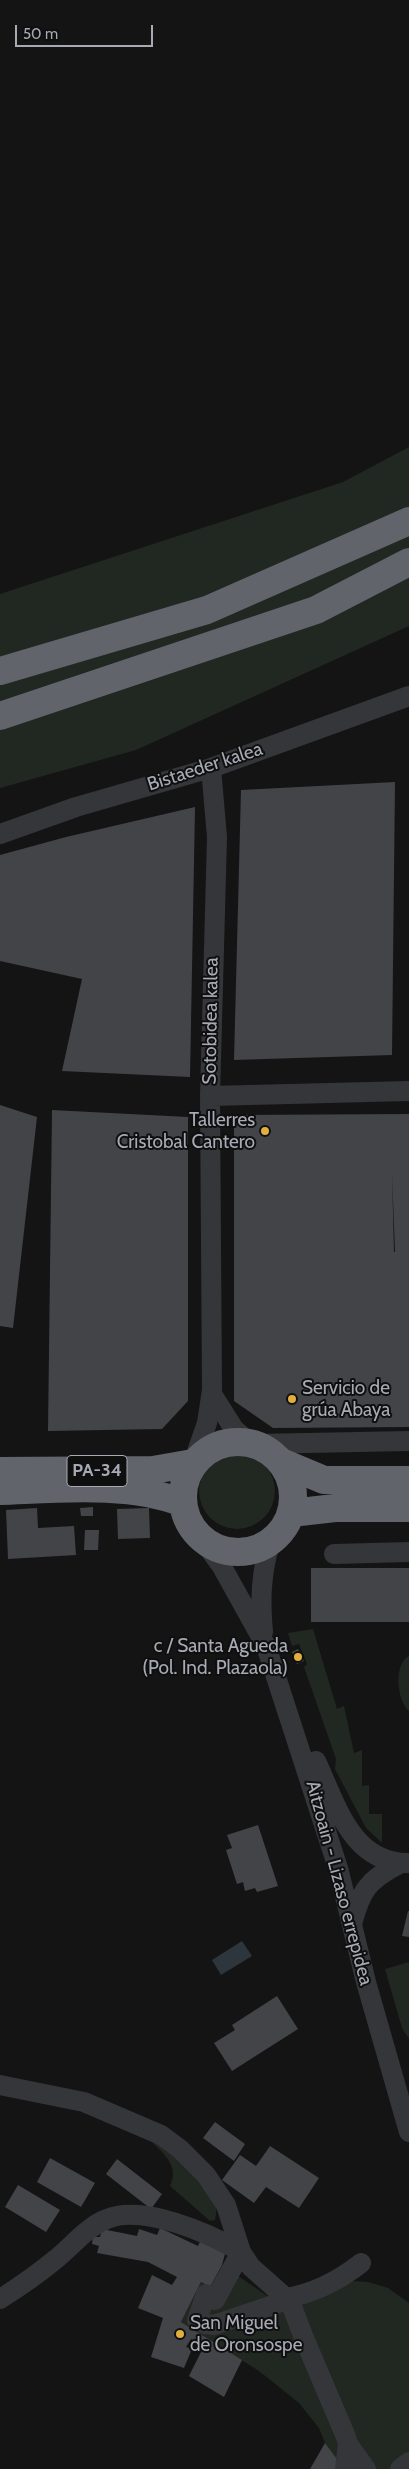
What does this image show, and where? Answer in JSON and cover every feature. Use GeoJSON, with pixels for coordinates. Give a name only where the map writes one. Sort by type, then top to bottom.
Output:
{"type":"FeatureCollection","features":[{"type":"Feature","properties":{"kind":"highway"},"geometry":{"type":"LineString","coordinates":[[0,671],[207,610],[409,521]]}},
{"type":"Feature","properties":{"kind":"highway"},"geometry":{"type":"LineString","coordinates":[[0,716],[316,610],[409,562]]}},
{"type":"Feature","properties":{"kind":"highway","name":"PA-34"},"geometry":{"type":"LineString","coordinates":[[0,1471],[153,1470],[193,1462],[215,1446],[230,1442],[253,1444]]}},
{"type":"Feature","properties":{"kind":"highway"},"geometry":{"type":"LineString","coordinates":[[193,1462],[184,1486],[183,1503],[190,1525],[202,1539],[226,1551],[249,1551],[270,1542],[283,1529],[291,1513],[292,1486],[288,1474],[281,1462],[271,1452],[253,1444]]}},
{"type":"Feature","properties":{"kind":"highway"},"geometry":{"type":"LineString","coordinates":[[281,1462],[324,1480],[409,1480]]}},
{"type":"Feature","properties":{"kind":"highway","name":"PA-34"},"geometry":{"type":"LineString","coordinates":[[0,1491],[84,1489],[148,1493],[162,1495],[183,1503]]}},
{"type":"Feature","properties":{"kind":"highway"},"geometry":{"type":"LineString","coordinates":[[291,1513],[335,1508],[409,1508]]}},
{"type":"Feature","properties":{"kind":"street","name":"Bistaeder kalea"},"geometry":{"type":"LineString","coordinates":[[0,834],[76,807],[211,768],[409,696]]}},
{"type":"Feature","properties":{"kind":"street","name":"Sotobidea kalea"},"geometry":{"type":"LineString","coordinates":[[193,1462],[208,1423],[212,1394],[210,1096],[217,837],[211,768]]}},
{"type":"Feature","properties":{"kind":"street"},"geometry":{"type":"LineString","coordinates":[[210,1096],[409,1091]]}},
{"type":"Feature","properties":{"kind":"street"},"geometry":{"type":"LineString","coordinates":[[212,1394],[234,1429],[253,1444],[409,1441]]}},
{"type":"Feature","properties":{"kind":"street"},"geometry":{"type":"LineString","coordinates":[[202,1539],[221,1565],[263,1636]]}},
{"type":"Feature","properties":{"kind":"street"},"geometry":{"type":"LineString","coordinates":[[263,1636],[260,1595],[262,1568],[270,1542]]}},
{"type":"Feature","properties":{"kind":"street"},"geometry":{"type":"LineString","coordinates":[[334,1554],[409,1552]]}},
{"type":"Feature","properties":{"kind":"street","name":"Aitzoain - Lizaso errepidea"},"geometry":{"type":"LineString","coordinates":[[263,1636],[296,1732],[337,1865],[352,1924],[401,2073],[409,2132]]}},
{"type":"Feature","properties":{"kind":"street"},"geometry":{"type":"LineString","coordinates":[[296,1732],[316,1762],[350,1832],[359,1843],[396,1867]]}},
{"type":"Feature","properties":{"kind":"street"},"geometry":{"type":"LineString","coordinates":[[374,1854],[347,1855],[337,1865],[357,1874],[396,1867]]}},
{"type":"Feature","properties":{"kind":"street"},"geometry":{"type":"LineString","coordinates":[[352,1924],[360,1895],[368,1883],[396,1867]]}},
{"type":"Feature","properties":{"kind":"street"},"geometry":{"type":"LineString","coordinates":[[0,2085],[84,2102],[161,2134],[180,2149],[206,2175],[226,2205],[241,2252],[251,2267],[292,2304],[348,2444],[366,2469]]}},
{"type":"Feature","properties":{"kind":"street"},"geometry":{"type":"LineString","coordinates":[[0,2299],[56,2260],[97,2225],[116,2215],[148,2217],[189,2226],[241,2252]]}},
{"type":"Feature","properties":{"kind":"street"},"geometry":{"type":"LineString","coordinates":[[241,2252],[215,2300],[206,2294],[197,2320],[205,2324],[214,2325],[276,2304],[286,2298],[308,2294],[344,2276],[361,2263]]}},
{"type":"Feature","properties":{"kind":"street"},"geometry":{"type":"LineString","coordinates":[[345,2469],[348,2444]]}},
{"type":"Feature","properties":{"kind":"street"},"geometry":{"type":"LineString","coordinates":[[400,2469],[409,2462]]}},
{"type":"Feature","properties":{"kind":"shaded area"},"geometry":{"type":"Polygon","coordinates":[[[409,447],[409,626],[136,750],[0,788],[0,594],[343,482],[409,447]]]}},
{"type":"Feature","properties":{"kind":"shaded area"},"geometry":{"type":"Polygon","coordinates":[[[230,1453],[244,1453],[258,1459],[269,1470],[275,1484],[272,1506],[264,1518],[244,1529],[230,1529],[216,1523],[205,1512],[199,1498],[199,1484],[205,1470],[216,1459],[230,1453]]]}},
{"type":"Feature","properties":{"kind":"shaded area"},"geometry":{"type":"Polygon","coordinates":[[[313,1629],[337,1709],[344,1706],[354,1753],[362,1750],[362,1786],[369,1785],[369,1814],[382,1814],[382,1843],[366,1828],[335,1769],[336,1759],[304,1667],[307,1664],[299,1644],[292,1646],[288,1633],[313,1629]]]}},
{"type":"Feature","properties":{"kind":"shaded area"},"geometry":{"type":"Polygon","coordinates":[[[409,1656],[409,1711],[402,1699],[398,1683],[401,1667],[404,1660],[409,1656]]]}},
{"type":"Feature","properties":{"kind":"shaded area"},"geometry":{"type":"Polygon","coordinates":[[[242,1941],[252,1956],[221,1975],[212,1960],[242,1941]]]}},
{"type":"Feature","properties":{"kind":"shaded area"},"geometry":{"type":"Polygon","coordinates":[[[409,1962],[409,2039],[402,2028],[385,1969],[409,1962]]]}},
{"type":"Feature","properties":{"kind":"shaded area"},"geometry":{"type":"Polygon","coordinates":[[[158,2137],[193,2169],[217,2207],[215,2220],[210,2221],[170,2186],[173,2173],[172,2167],[170,2162],[153,2143],[158,2137]]]}},
{"type":"Feature","properties":{"kind":"shaded area"},"geometry":{"type":"Polygon","coordinates":[[[222,2265],[282,2306],[352,2281],[368,2282],[388,2288],[409,2303],[409,2455],[391,2469],[342,2469],[325,2443],[319,2428],[299,2403],[259,2371],[181,2322],[201,2282],[210,2287],[222,2265]]]}},
{"type":"Feature","properties":{"kind":"building"},"geometry":{"type":"Polygon","coordinates":[[[395,782],[392,1055],[234,1060],[241,790],[395,782]]]}},
{"type":"Feature","properties":{"kind":"building"},"geometry":{"type":"Polygon","coordinates":[[[195,807],[190,1077],[62,1071],[82,979],[0,961],[0,855],[66,837],[195,807]]]}},
{"type":"Feature","properties":{"kind":"building"},"geometry":{"type":"Polygon","coordinates":[[[0,1105],[37,1117],[13,1328],[0,1326],[0,1105]]]}},
{"type":"Feature","properties":{"kind":"building"},"geometry":{"type":"Polygon","coordinates":[[[52,1110],[188,1117],[188,1401],[162,1429],[48,1431],[52,1110]]]}},
{"type":"Feature","properties":{"kind":"building"},"geometry":{"type":"Polygon","coordinates":[[[409,1114],[409,1427],[273,1428],[234,1401],[234,1115],[409,1114]],[[392,1173],[394,1252],[395,1252],[392,1173]]]}},
{"type":"Feature","properties":{"kind":"building"},"geometry":{"type":"Polygon","coordinates":[[[93,1507],[93,1516],[81,1516],[80,1508],[93,1507]]]}},
{"type":"Feature","properties":{"kind":"building"},"geometry":{"type":"Polygon","coordinates":[[[37,1508],[38,1528],[74,1526],[76,1555],[8,1559],[6,1510],[37,1508]]]}},
{"type":"Feature","properties":{"kind":"building"},"geometry":{"type":"Polygon","coordinates":[[[149,1508],[150,1538],[118,1539],[117,1509],[149,1508]]]}},
{"type":"Feature","properties":{"kind":"building"},"geometry":{"type":"Polygon","coordinates":[[[85,1530],[99,1530],[98,1550],[84,1550],[85,1530]]]}},
{"type":"Feature","properties":{"kind":"building"},"geometry":{"type":"Polygon","coordinates":[[[311,1568],[409,1568],[409,1622],[311,1622],[311,1568]]]}},
{"type":"Feature","properties":{"kind":"building","name":"c / Santa Agueda (Pol. Ind. Plazaola)"},"geometry":{"type":"Polygon","coordinates":[[[298,1649],[304,1661],[297,1664],[292,1652],[298,1649]]]}},
{"type":"Feature","properties":{"kind":"building"},"geometry":{"type":"Polygon","coordinates":[[[258,1825],[278,1886],[257,1892],[255,1888],[245,1891],[243,1882],[237,1884],[226,1850],[232,1848],[227,1835],[258,1825]]]}},
{"type":"Feature","properties":{"kind":"building"},"geometry":{"type":"Polygon","coordinates":[[[409,1911],[409,1937],[402,1936],[409,1911]]]}},
{"type":"Feature","properties":{"kind":"building"},"geometry":{"type":"Polygon","coordinates":[[[277,1996],[298,2029],[232,2071],[214,2043],[235,2030],[232,2025],[277,1996]]]}},
{"type":"Feature","properties":{"kind":"building"},"geometry":{"type":"Polygon","coordinates":[[[215,2122],[245,2144],[234,2161],[203,2138],[215,2122]]]}},
{"type":"Feature","properties":{"kind":"building"},"geometry":{"type":"Polygon","coordinates":[[[270,2146],[319,2178],[299,2208],[266,2187],[254,2203],[222,2180],[240,2155],[256,2166],[270,2146]]]}},
{"type":"Feature","properties":{"kind":"building"},"geometry":{"type":"Polygon","coordinates":[[[50,2158],[95,2183],[81,2207],[37,2182],[50,2158]]]}},
{"type":"Feature","properties":{"kind":"building"},"geometry":{"type":"Polygon","coordinates":[[[117,2159],[162,2194],[151,2209],[106,2174],[117,2159]]]}},
{"type":"Feature","properties":{"kind":"building"},"geometry":{"type":"Polygon","coordinates":[[[18,2185],[60,2210],[46,2232],[5,2207],[18,2185]]]}},
{"type":"Feature","properties":{"kind":"building"},"geometry":{"type":"Polygon","coordinates":[[[160,2228],[198,2246],[202,2237],[226,2250],[222,2265],[210,2287],[201,2282],[181,2322],[242,2360],[224,2397],[189,2376],[203,2348],[191,2339],[186,2347],[192,2349],[184,2368],[151,2357],[163,2318],[138,2308],[152,2275],[172,2285],[177,2277],[148,2262],[97,2253],[99,2246],[92,2244],[93,2237],[100,2237],[102,2229],[137,2236],[139,2229],[157,2235],[160,2228]]]}},
{"type":"Feature","properties":{"kind":"building"},"geometry":{"type":"Polygon","coordinates":[[[325,2443],[339,2462],[336,2469],[310,2469],[325,2443]]]}},
{"type":"Feature","properties":{"kind":"place","name":"Tallerres Cristobal Cantero"},"geometry":{"type":"Point","coordinates":[265,1131]}},
{"type":"Feature","properties":{"kind":"place","name":"Servicio de grúa Abaya"},"geometry":{"type":"Point","coordinates":[292,1399]}},
{"type":"Feature","properties":{"kind":"place","name":"c / Santa Agueda (Pol. Ind. Plazaola)"},"geometry":{"type":"Point","coordinates":[298,1657]}},
{"type":"Feature","properties":{"kind":"place","name":"San Miguel de Oronsospe"},"geometry":{"type":"Point","coordinates":[180,2334]}}]}
